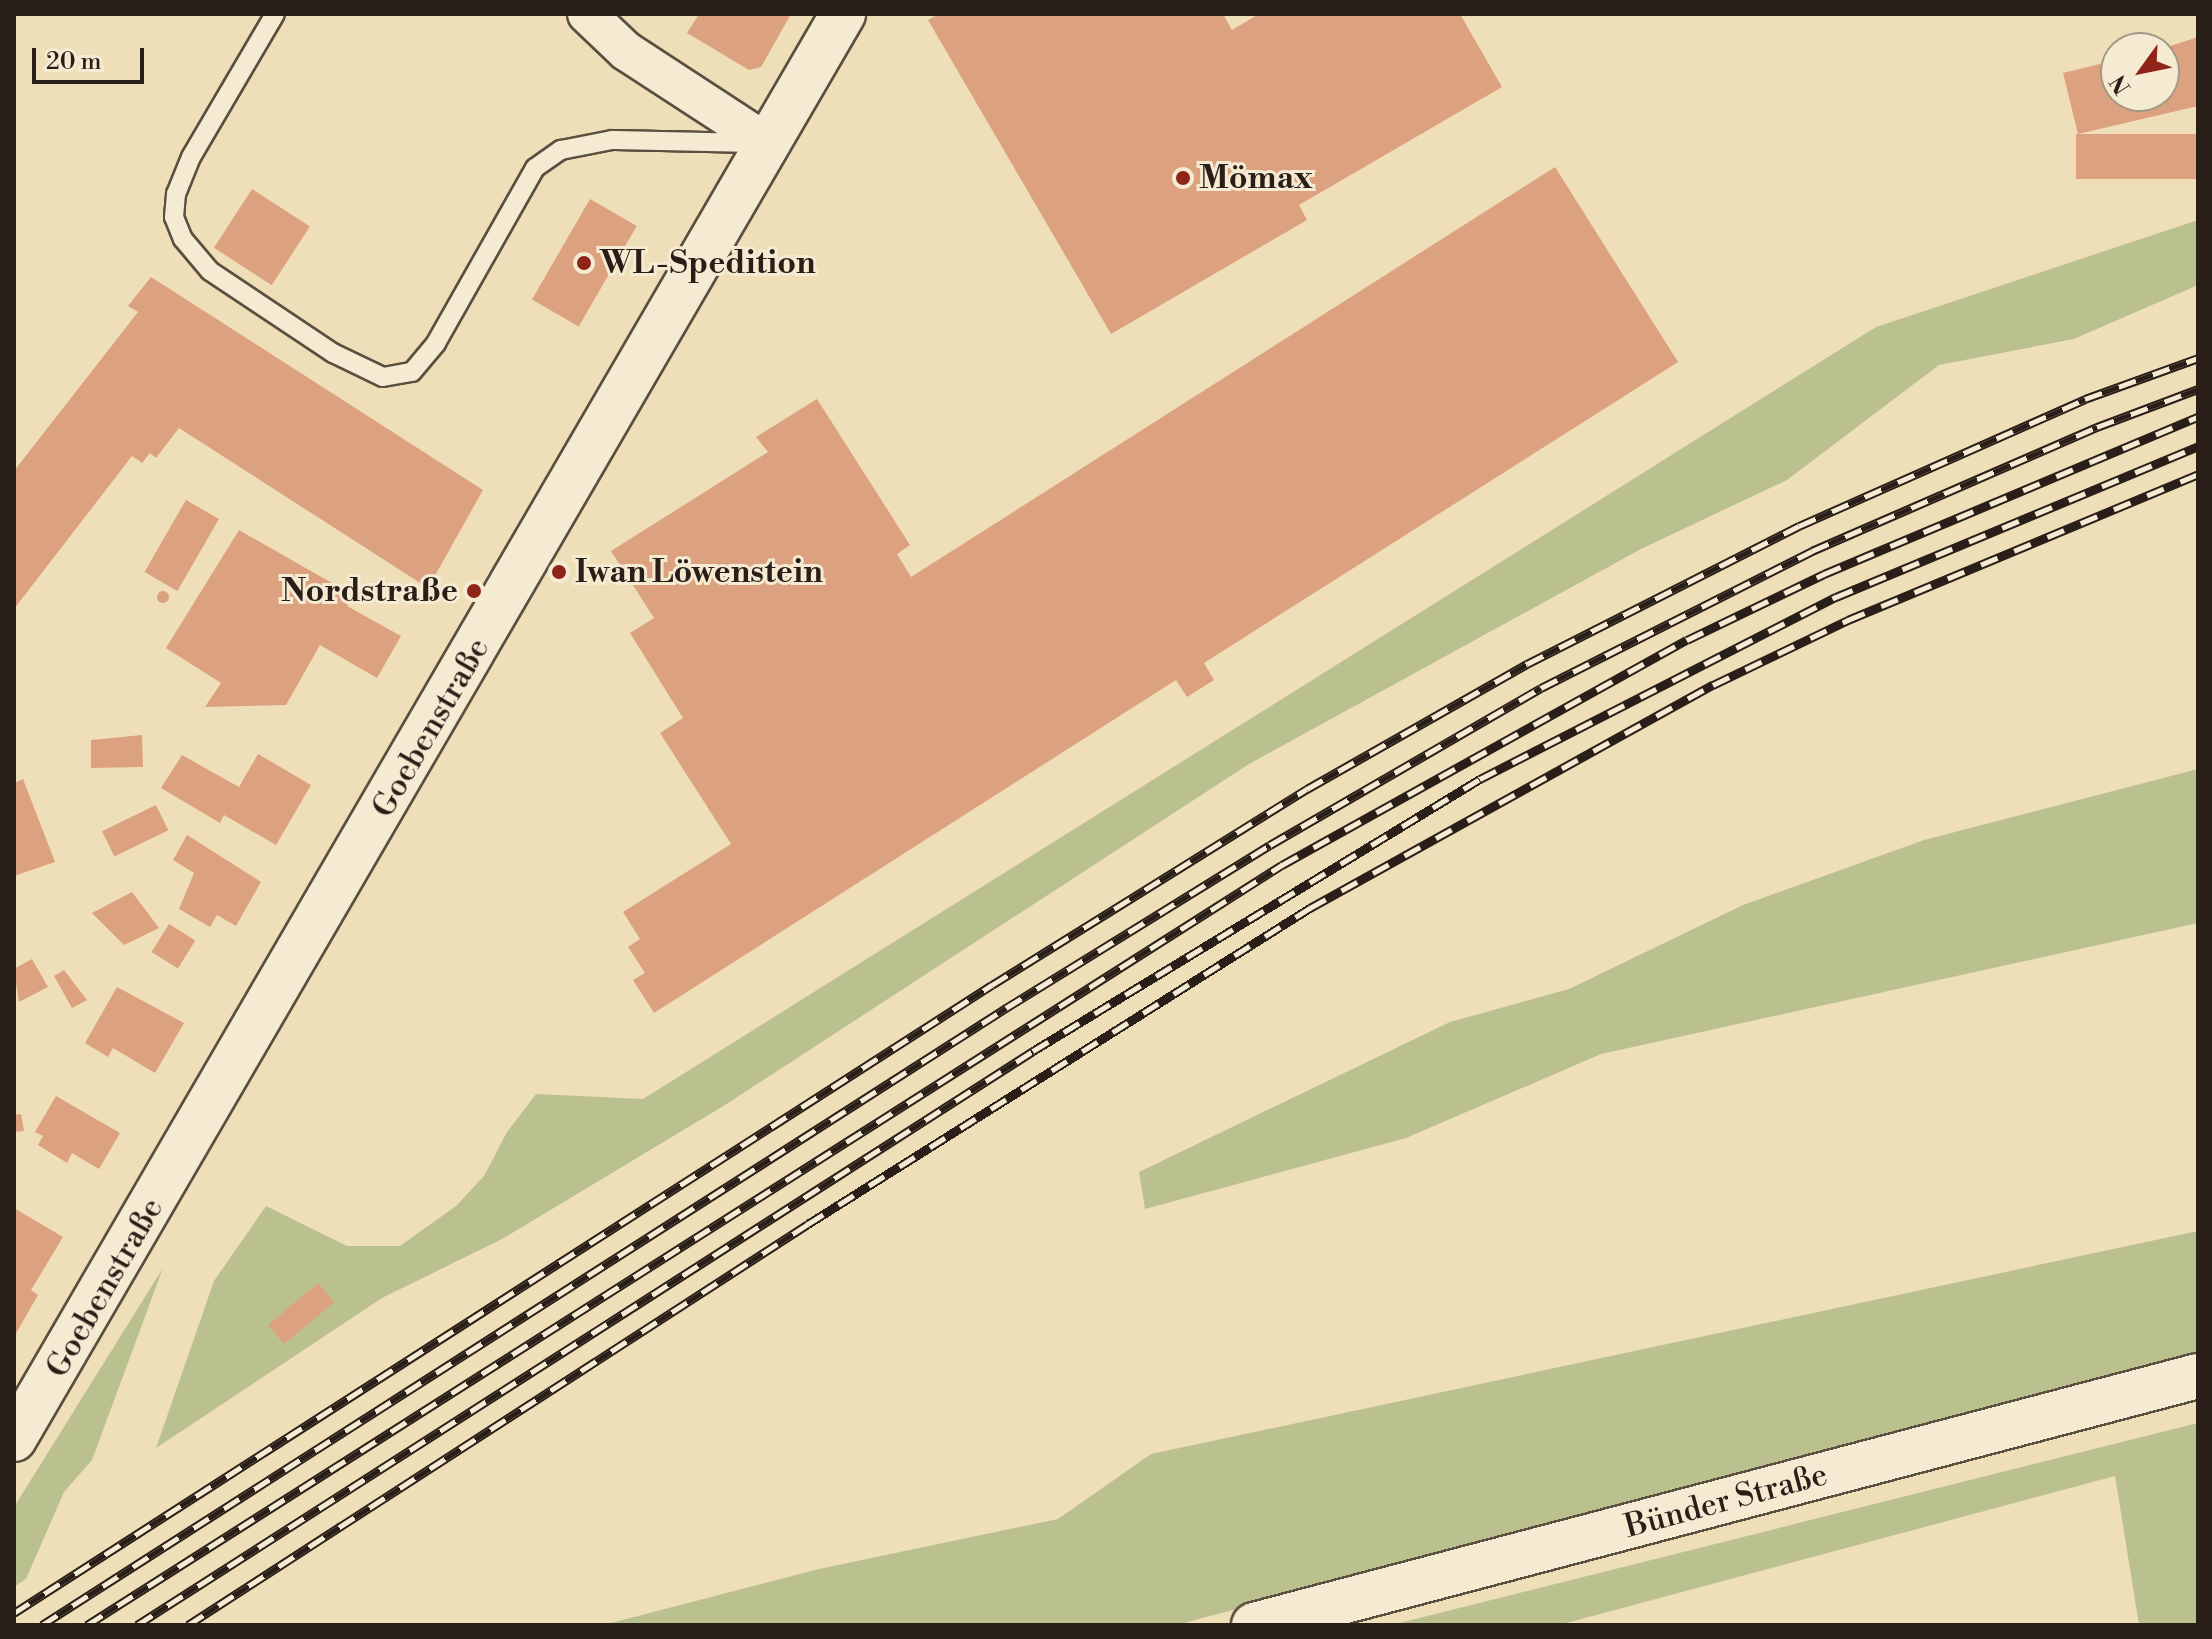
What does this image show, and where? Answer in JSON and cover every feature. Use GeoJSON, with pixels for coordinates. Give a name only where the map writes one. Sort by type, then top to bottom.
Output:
{"type":"FeatureCollection","features":[{"type":"Feature","properties":{"kind":"street"},"geometry":{"type":"LineString","coordinates":[[587,14],[626,51],[767,143]]}},
{"type":"Feature","properties":{"kind":"street","name":"Goebenstraße"},"geometry":{"type":"LineString","coordinates":[[14,1439],[843,14]]}},
{"type":"Feature","properties":{"kind":"street","name":"Bünder Straße"},"geometry":{"type":"LineString","coordinates":[[1254,1625],[2198,1376]]}},
{"type":"Feature","properties":{"kind":"lane"},"geometry":{"type":"LineString","coordinates":[[275,14],[191,157],[176,194],[174,217],[183,239],[210,271],[333,353],[383,377],[412,372],[436,343],[535,168],[561,150],[612,140],[767,143]]}},
{"type":"Feature","properties":{"kind":"green space"},"geometry":{"type":"Polygon","coordinates":[[[2198,220],[2198,285],[2074,339],[1939,365],[1787,480],[1641,549],[1249,764],[725,1105],[504,1238],[382,1298],[156,1448],[214,1281],[266,1206],[347,1246],[400,1246],[456,1206],[484,1176],[507,1132],[536,1094],[643,1099],[1876,327],[2198,220]]]}},
{"type":"Feature","properties":{"kind":"green space"},"geometry":{"type":"Polygon","coordinates":[[[2198,769],[2198,923],[1601,1054],[1406,1138],[1145,1209],[1139,1172],[1450,1022],[1569,989],[1743,905],[1924,840],[2198,769]]]}},
{"type":"Feature","properties":{"kind":"green space"},"geometry":{"type":"Polygon","coordinates":[[[2198,1231],[2198,1356],[1176,1625],[603,1625],[819,1569],[1058,1519],[1151,1454],[2198,1231]]]}},
{"type":"Feature","properties":{"kind":"green space"},"geometry":{"type":"Polygon","coordinates":[[[163,1268],[92,1460],[64,1492],[26,1579],[14,1587],[14,1507],[163,1268]]]}},
{"type":"Feature","properties":{"kind":"green space"},"geometry":{"type":"Polygon","coordinates":[[[2198,1423],[2198,1625],[2139,1625],[2115,1476],[1559,1625],[1391,1625],[2198,1423]]]}},
{"type":"Feature","properties":{"kind":"building"},"geometry":{"type":"Polygon","coordinates":[[[699,14],[791,14],[761,67],[749,70],[687,33],[699,14]]]}},
{"type":"Feature","properties":{"kind":"building","name":"Mömax"},"geometry":{"type":"Polygon","coordinates":[[[939,14],[1223,14],[1232,30],[1259,14],[1460,14],[1502,87],[1299,205],[1307,220],[1111,334],[928,20],[939,14]]]}},
{"type":"Feature","properties":{"kind":"building"},"geometry":{"type":"Polygon","coordinates":[[[2198,37],[2198,106],[2180,110],[2180,43],[2198,37]]]}},
{"type":"Feature","properties":{"kind":"building"},"geometry":{"type":"Polygon","coordinates":[[[2100,64],[2100,112],[2172,112],[2078,134],[2063,73],[2100,64]]]}},
{"type":"Feature","properties":{"kind":"building"},"geometry":{"type":"Polygon","coordinates":[[[2076,134],[2198,134],[2198,179],[2076,179],[2076,134]]]}},
{"type":"Feature","properties":{"kind":"building"},"geometry":{"type":"Polygon","coordinates":[[[1555,167],[1678,362],[1204,663],[1214,680],[1187,697],[1176,680],[654,1013],[633,980],[645,973],[628,947],[640,939],[623,912],[731,844],[660,733],[683,718],[630,633],[654,618],[611,551],[768,452],[756,437],[817,399],[910,545],[897,554],[911,577],[1555,167]]]}},
{"type":"Feature","properties":{"kind":"building"},"geometry":{"type":"Polygon","coordinates":[[[252,189],[310,227],[272,285],[214,248],[252,189]]]}},
{"type":"Feature","properties":{"kind":"building","name":"WL-Spedition"},"geometry":{"type":"Polygon","coordinates":[[[590,199],[637,226],[579,326],[532,299],[590,199]]]}},
{"type":"Feature","properties":{"kind":"building"},"geometry":{"type":"Polygon","coordinates":[[[151,277],[483,490],[428,588],[179,428],[156,458],[150,453],[142,463],[132,456],[14,609],[14,471],[138,312],[128,306],[151,277]]]}},
{"type":"Feature","properties":{"kind":"building"},"geometry":{"type":"Polygon","coordinates":[[[186,500],[219,519],[177,591],[145,572],[186,500]]]}},
{"type":"Feature","properties":{"kind":"building"},"geometry":{"type":"Polygon","coordinates":[[[239,530],[353,595],[347,606],[401,636],[377,678],[320,645],[286,705],[205,707],[221,683],[166,648],[239,530]]]}},
{"type":"Feature","properties":{"kind":"building"},"geometry":{"type":"Polygon","coordinates":[[[163,591],[169,597],[163,603],[157,597],[163,591]]]}},
{"type":"Feature","properties":{"kind":"building"},"geometry":{"type":"Polygon","coordinates":[[[142,735],[143,767],[91,768],[91,740],[142,735]]]}},
{"type":"Feature","properties":{"kind":"building"},"geometry":{"type":"Polygon","coordinates":[[[258,754],[311,785],[276,845],[224,815],[220,823],[161,788],[182,755],[239,787],[258,754]]]}},
{"type":"Feature","properties":{"kind":"building"},"geometry":{"type":"Polygon","coordinates":[[[23,779],[55,862],[14,876],[14,783],[23,779]]]}},
{"type":"Feature","properties":{"kind":"building"},"geometry":{"type":"Polygon","coordinates":[[[156,805],[168,830],[114,856],[102,831],[156,805]]]}},
{"type":"Feature","properties":{"kind":"building"},"geometry":{"type":"Polygon","coordinates":[[[187,835],[261,882],[236,926],[217,915],[210,927],[179,909],[194,873],[173,860],[187,835]]]}},
{"type":"Feature","properties":{"kind":"building"},"geometry":{"type":"Polygon","coordinates":[[[132,892],[159,928],[124,945],[92,913],[132,892]]]}},
{"type":"Feature","properties":{"kind":"building"},"geometry":{"type":"Polygon","coordinates":[[[169,924],[195,940],[178,968],[152,952],[169,924]]]}},
{"type":"Feature","properties":{"kind":"building"},"geometry":{"type":"Polygon","coordinates":[[[32,959],[48,987],[19,1002],[14,969],[32,959]]]}},
{"type":"Feature","properties":{"kind":"building"},"geometry":{"type":"Polygon","coordinates":[[[64,970],[87,1000],[72,1008],[54,976],[64,970]]]}},
{"type":"Feature","properties":{"kind":"building"},"geometry":{"type":"Polygon","coordinates":[[[117,987],[184,1023],[155,1073],[113,1048],[108,1057],[85,1043],[117,987]]]}},
{"type":"Feature","properties":{"kind":"building"},"geometry":{"type":"Polygon","coordinates":[[[56,1096],[120,1133],[99,1169],[72,1153],[67,1163],[38,1145],[43,1136],[35,1132],[56,1096]]]}},
{"type":"Feature","properties":{"kind":"building"},"geometry":{"type":"Polygon","coordinates":[[[21,1114],[24,1131],[14,1132],[14,1115],[21,1114]]]}},
{"type":"Feature","properties":{"kind":"building"},"geometry":{"type":"Polygon","coordinates":[[[14,1208],[63,1237],[31,1290],[38,1295],[14,1337],[14,1208]]]}},
{"type":"Feature","properties":{"kind":"building"},"geometry":{"type":"Polygon","coordinates":[[[318,1283],[334,1302],[284,1344],[268,1325],[318,1283]]]}},
{"type":"Feature","properties":{"kind":"railway"},"geometry":{"type":"LineString","coordinates":[[14,1613],[992,985],[1307,789],[1527,664],[1799,526],[2085,399],[2198,358]]}},
{"type":"Feature","properties":{"kind":"railway"},"geometry":{"type":"LineString","coordinates":[[42,1625],[1006,1008],[1270,845],[1541,688],[1812,551],[2097,427],[2198,389]]}},
{"type":"Feature","properties":{"kind":"railway"},"geometry":{"type":"LineString","coordinates":[[87,1625],[1282,865],[1687,640],[1824,574],[2198,417]]}},
{"type":"Feature","properties":{"kind":"railway"},"geometry":{"type":"LineString","coordinates":[[137,1625],[1033,1051],[1480,779],[1836,597],[2198,446]]}},
{"type":"Feature","properties":{"kind":"railway"},"geometry":{"type":"LineString","coordinates":[[188,1625],[808,1224],[1310,908],[1713,685],[1848,620],[2198,474]]}},
{"type":"Feature","properties":{"kind":"place","name":"Mömax"},"geometry":{"type":"Point","coordinates":[1183,178]}},
{"type":"Feature","properties":{"kind":"place","name":"WL-Spedition"},"geometry":{"type":"Point","coordinates":[584,263]}},
{"type":"Feature","properties":{"kind":"place","name":"Iwan Löwenstein"},"geometry":{"type":"Point","coordinates":[559,572]}},
{"type":"Feature","properties":{"kind":"place","name":"Nordstraße"},"geometry":{"type":"Point","coordinates":[474,591]}}]}
